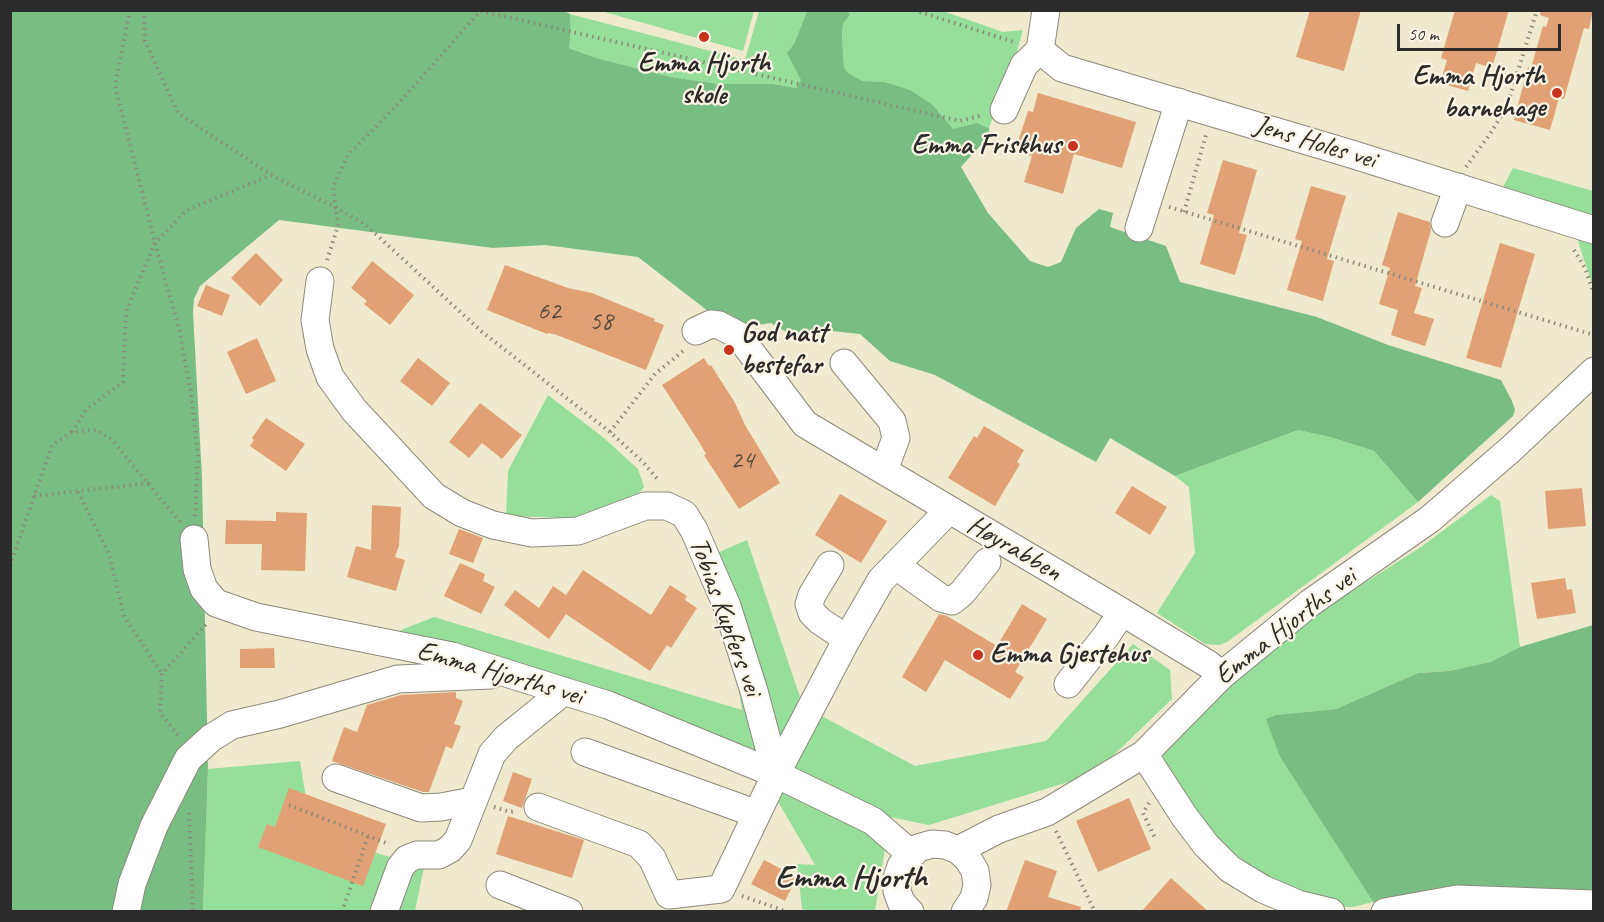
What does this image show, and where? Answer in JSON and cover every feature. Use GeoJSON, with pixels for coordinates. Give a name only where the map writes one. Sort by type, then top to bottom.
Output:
{"type":"FeatureCollection","features":[{"type":"Feature","properties":{"kind":"street"},"geometry":{"type":"LineString","coordinates":[[1004,110],[1024,65],[1040,50],[1046,10]]}},
{"type":"Feature","properties":{"kind":"street","name":"Jens Holes vei"},"geometry":{"type":"LineString","coordinates":[[1040,50],[1062,68],[1213,112],[1593,230]]}},
{"type":"Feature","properties":{"kind":"street"},"geometry":{"type":"LineString","coordinates":[[1139,228],[1179,102]]}},
{"type":"Feature","properties":{"kind":"street"},"geometry":{"type":"LineString","coordinates":[[1445,224],[1458,187]]}},
{"type":"Feature","properties":{"kind":"street","name":"Tobias Kupfers vei"},"geometry":{"type":"LineString","coordinates":[[320,280],[315,320],[320,349],[330,377],[354,410],[434,496],[462,513],[493,525],[532,533],[578,531],[645,506],[667,506],[684,514],[694,530],[727,606],[754,691],[776,774]]}},
{"type":"Feature","properties":{"kind":"street","name":"Høyrabben"},"geometry":{"type":"LineString","coordinates":[[696,331],[711,324],[719,325],[738,335],[805,424],[948,511],[1122,612],[1208,664],[1222,675]]}},
{"type":"Feature","properties":{"kind":"street"},"geometry":{"type":"LineString","coordinates":[[844,363],[891,422],[896,438],[884,470]]}},
{"type":"Feature","properties":{"kind":"street","name":"Emma Hjorths vei"},"geometry":{"type":"LineString","coordinates":[[958,850],[999,829],[1047,812],[1144,754],[1222,675],[1310,603],[1430,519],[1511,449],[1593,371]]}},
{"type":"Feature","properties":{"kind":"street"},"geometry":{"type":"LineString","coordinates":[[538,807],[639,844],[652,858],[662,903],[721,889],[776,774],[847,639],[881,580],[948,511]]}},
{"type":"Feature","properties":{"kind":"street","name":"Emma Hjorths vei"},"geometry":{"type":"LineString","coordinates":[[194,539],[197,569],[204,589],[216,603],[256,617],[452,656],[608,705],[776,774],[873,821],[911,854]]}},
{"type":"Feature","properties":{"kind":"street"},"geometry":{"type":"LineString","coordinates":[[895,565],[941,598],[952,601],[963,593],[987,562]]}},
{"type":"Feature","properties":{"kind":"street"},"geometry":{"type":"LineString","coordinates":[[830,565],[809,604],[812,613],[820,621],[847,639]]}},
{"type":"Feature","properties":{"kind":"street"},"geometry":{"type":"LineString","coordinates":[[1068,684],[1122,612]]}},
{"type":"Feature","properties":{"kind":"street"},"geometry":{"type":"LineString","coordinates":[[126,912],[132,884],[154,826],[188,759],[211,738],[232,725],[280,714],[398,679],[510,674]]}},
{"type":"Feature","properties":{"kind":"street"},"geometry":{"type":"LineString","coordinates":[[384,912],[400,868],[407,860],[417,855],[439,855],[450,849],[458,840],[492,754],[506,738],[564,691]]}},
{"type":"Feature","properties":{"kind":"street"},"geometry":{"type":"LineString","coordinates":[[585,752],[757,814]]}},
{"type":"Feature","properties":{"kind":"street"},"geometry":{"type":"LineString","coordinates":[[1144,754],[1184,816],[1206,845],[1230,869],[1263,889],[1298,904],[1331,912]]}},
{"type":"Feature","properties":{"kind":"street"},"geometry":{"type":"LineString","coordinates":[[336,778],[421,808],[473,801]]}},
{"type":"Feature","properties":{"kind":"street"},"geometry":{"type":"LineString","coordinates":[[910,912],[901,902],[897,891],[900,866],[918,848],[932,844],[945,845],[958,850],[975,871],[974,898],[965,912]]}},
{"type":"Feature","properties":{"kind":"street"},"geometry":{"type":"LineString","coordinates":[[500,885],[568,912]]}},
{"type":"Feature","properties":{"kind":"street"},"geometry":{"type":"LineString","coordinates":[[1385,912],[1457,899],[1514,906],[1593,904]]}},
{"type":"Feature","properties":{"kind":"path"},"geometry":{"type":"LineString","coordinates":[[129,10],[116,85],[154,243],[179,330],[191,393],[198,455],[194,539]]}},
{"type":"Feature","properties":{"kind":"path"},"geometry":{"type":"LineString","coordinates":[[144,10],[145,41],[178,113],[271,175],[366,225],[481,331],[610,432],[643,462],[659,481],[667,506]]}},
{"type":"Feature","properties":{"kind":"path"},"geometry":{"type":"LineString","coordinates":[[914,10],[1040,50]]}},
{"type":"Feature","properties":{"kind":"path"},"geometry":{"type":"LineString","coordinates":[[1458,187],[1468,162],[1492,131],[1507,106],[1537,10]]}},
{"type":"Feature","properties":{"kind":"path"},"geometry":{"type":"LineString","coordinates":[[320,280],[338,226],[333,187],[348,155],[399,103],[481,11],[960,121],[1004,110]]}},
{"type":"Feature","properties":{"kind":"path"},"geometry":{"type":"LineString","coordinates":[[1184,212],[1213,112]]}},
{"type":"Feature","properties":{"kind":"path"},"geometry":{"type":"LineString","coordinates":[[10,566],[52,445],[72,432],[86,410],[123,382],[126,311],[154,243],[187,210],[271,175]]}},
{"type":"Feature","properties":{"kind":"path"},"geometry":{"type":"LineString","coordinates":[[1148,201],[1593,335]]}},
{"type":"Feature","properties":{"kind":"path"},"geometry":{"type":"LineString","coordinates":[[1556,218],[1585,268],[1593,294]]}},
{"type":"Feature","properties":{"kind":"path"},"geometry":{"type":"LineString","coordinates":[[610,432],[655,374],[694,339],[696,331]]}},
{"type":"Feature","properties":{"kind":"path"},"geometry":{"type":"LineString","coordinates":[[72,432],[96,430],[112,440],[194,539]]}},
{"type":"Feature","properties":{"kind":"path"},"geometry":{"type":"LineString","coordinates":[[34,496],[148,483]]}},
{"type":"Feature","properties":{"kind":"path"},"geometry":{"type":"LineString","coordinates":[[78,492],[109,554],[124,616],[162,674]]}},
{"type":"Feature","properties":{"kind":"path"},"geometry":{"type":"LineString","coordinates":[[1153,795],[1143,813],[1155,838]]}},
{"type":"Feature","properties":{"kind":"path"},"geometry":{"type":"LineString","coordinates":[[473,801],[510,812],[538,807]]}},
{"type":"Feature","properties":{"kind":"path"},"geometry":{"type":"LineString","coordinates":[[289,805],[399,849],[407,860]]}},
{"type":"Feature","properties":{"kind":"path"},"geometry":{"type":"LineString","coordinates":[[1055,829],[1095,912]]}},
{"type":"Feature","properties":{"kind":"path"},"geometry":{"type":"LineString","coordinates":[[342,912],[368,836]]}},
{"type":"Feature","properties":{"kind":"path"},"geometry":{"type":"LineString","coordinates":[[721,889],[788,912]]}},
{"type":"Feature","properties":{"kind":"green space","name":"Emma Hjorth skole"},"geometry":{"type":"Polygon","coordinates":[[[754,10],[743,51],[601,11],[754,10]]]}},
{"type":"Feature","properties":{"kind":"green space"},"geometry":{"type":"Polygon","coordinates":[[[940,10],[1003,32],[1023,30],[989,128],[977,123],[953,130],[933,105],[884,82],[861,81],[848,73],[844,67],[842,36],[843,24],[850,15],[848,11],[940,10]]]}},
{"type":"Feature","properties":{"kind":"green space"},"geometry":{"type":"Polygon","coordinates":[[[10,11],[564,11],[570,14],[569,48],[596,58],[671,77],[719,84],[773,84],[796,88],[801,80],[787,53],[794,44],[807,11],[848,11],[850,15],[843,24],[842,36],[844,67],[848,73],[862,81],[884,82],[910,90],[933,105],[953,129],[977,123],[989,128],[990,140],[979,147],[961,167],[988,213],[1030,261],[1048,267],[1061,262],[1076,228],[1099,209],[1113,213],[1110,227],[1166,246],[1180,282],[1317,317],[1388,345],[1501,380],[1515,410],[1513,416],[1418,502],[1374,451],[1298,430],[1175,476],[1110,438],[1096,462],[935,375],[890,361],[860,334],[823,330],[793,336],[771,323],[758,325],[717,318],[638,257],[545,245],[493,248],[279,220],[200,286],[194,299],[202,477],[208,769],[203,911],[11,911],[10,11]]]}},
{"type":"Feature","properties":{"kind":"green space"},"geometry":{"type":"Polygon","coordinates":[[[759,11],[807,11],[788,53],[802,80],[796,88],[773,84],[719,84],[670,77],[596,58],[569,48],[570,14],[745,60],[759,11]]]}},
{"type":"Feature","properties":{"kind":"green space"},"geometry":{"type":"Polygon","coordinates":[[[1513,168],[1593,191],[1593,217],[1502,189],[1513,168]]]}},
{"type":"Feature","properties":{"kind":"green space"},"geometry":{"type":"Polygon","coordinates":[[[1577,237],[1593,241],[1593,286],[1581,251],[1577,237]]]}},
{"type":"Feature","properties":{"kind":"green space"},"geometry":{"type":"Polygon","coordinates":[[[548,395],[604,438],[638,469],[644,487],[630,504],[579,518],[506,516],[508,471],[548,395]]]}},
{"type":"Feature","properties":{"kind":"green space"},"geometry":{"type":"Polygon","coordinates":[[[1298,430],[1374,451],[1418,502],[1227,642],[1219,645],[1205,644],[1157,613],[1195,553],[1189,487],[1175,476],[1298,430]]]}},
{"type":"Feature","properties":{"kind":"green space"},"geometry":{"type":"Polygon","coordinates":[[[1491,495],[1500,501],[1520,647],[1490,662],[1449,671],[1418,673],[1336,709],[1276,715],[1280,757],[1373,902],[1343,907],[1299,892],[1259,874],[1221,842],[1172,781],[1162,753],[1248,666],[1317,613],[1421,547],[1491,495]]]}},
{"type":"Feature","properties":{"kind":"green space"},"geometry":{"type":"Polygon","coordinates":[[[747,540],[803,706],[915,766],[1046,741],[1133,644],[1170,670],[1172,699],[1094,774],[929,825],[890,817],[875,911],[812,911],[802,909],[797,864],[815,865],[749,752],[386,636],[434,617],[742,710],[717,553],[747,540]]]}},
{"type":"Feature","properties":{"kind":"green space"},"geometry":{"type":"Polygon","coordinates":[[[1593,625],[1593,892],[1441,890],[1373,902],[1280,757],[1266,719],[1276,715],[1336,709],[1418,673],[1449,671],[1490,662],[1520,647],[1593,625]]]}},
{"type":"Feature","properties":{"kind":"green space"},"geometry":{"type":"Polygon","coordinates":[[[300,761],[312,834],[424,867],[415,911],[203,912],[208,769],[300,761]]]}},
{"type":"Feature","properties":{"kind":"building"},"geometry":{"type":"Polygon","coordinates":[[[1310,10],[1361,10],[1344,71],[1296,57],[1310,10]]]}},
{"type":"Feature","properties":{"kind":"building"},"geometry":{"type":"Polygon","coordinates":[[[1455,10],[1509,10],[1492,68],[1476,63],[1468,91],[1440,83],[1447,60],[1441,58],[1455,10]]]}},
{"type":"Feature","properties":{"kind":"building"},"geometry":{"type":"Polygon","coordinates":[[[1541,10],[1593,10],[1589,29],[1584,28],[1564,99],[1559,98],[1550,130],[1514,120],[1528,67],[1531,68],[1543,26],[1546,27],[1549,18],[1540,15],[1541,10]]]}},
{"type":"Feature","properties":{"kind":"building","name":"Emma Friskhus"},"geometry":{"type":"Polygon","coordinates":[[[1038,93],[1136,122],[1122,168],[1074,154],[1063,194],[1024,182],[1032,156],[1015,151],[1028,111],[1033,112],[1038,93]]]}},
{"type":"Feature","properties":{"kind":"building"},"geometry":{"type":"Polygon","coordinates":[[[1223,160],[1257,170],[1239,233],[1247,235],[1235,275],[1200,264],[1214,215],[1207,213],[1223,160]]]}},
{"type":"Feature","properties":{"kind":"building"},"geometry":{"type":"Polygon","coordinates":[[[1311,186],[1346,196],[1327,259],[1334,261],[1323,301],[1287,290],[1302,241],[1295,239],[1311,186]]]}},
{"type":"Feature","properties":{"kind":"building"},"geometry":{"type":"Polygon","coordinates":[[[1398,212],[1430,222],[1431,230],[1415,286],[1422,288],[1414,313],[1434,319],[1425,346],[1391,335],[1398,310],[1379,304],[1390,268],[1382,265],[1398,212]]]}},
{"type":"Feature","properties":{"kind":"building"},"geometry":{"type":"Polygon","coordinates":[[[1500,243],[1535,254],[1501,368],[1466,358],[1500,243]]]}},
{"type":"Feature","properties":{"kind":"building"},"geometry":{"type":"Polygon","coordinates":[[[256,253],[283,280],[260,306],[231,278],[256,253]]]}},
{"type":"Feature","properties":{"kind":"building"},"geometry":{"type":"Polygon","coordinates":[[[372,261],[414,295],[390,325],[364,304],[367,301],[351,288],[372,261]]]}},
{"type":"Feature","properties":{"kind":"building"},"geometry":{"type":"Polygon","coordinates":[[[505,265],[568,288],[592,293],[655,319],[654,321],[664,325],[646,370],[487,310],[505,265]]]}},
{"type":"Feature","properties":{"kind":"building"},"geometry":{"type":"Polygon","coordinates":[[[206,285],[230,295],[222,316],[197,306],[206,285]]]}},
{"type":"Feature","properties":{"kind":"building"},"geometry":{"type":"Polygon","coordinates":[[[257,338],[276,381],[246,394],[227,352],[257,338]]]}},
{"type":"Feature","properties":{"kind":"building"},"geometry":{"type":"Polygon","coordinates":[[[418,358],[450,383],[432,406],[400,381],[418,358]]]}},
{"type":"Feature","properties":{"kind":"building"},"geometry":{"type":"Polygon","coordinates":[[[704,358],[735,403],[745,425],[780,483],[739,509],[662,385],[704,358]]]}},
{"type":"Feature","properties":{"kind":"building"},"geometry":{"type":"Polygon","coordinates":[[[480,403],[522,435],[502,459],[482,443],[469,458],[449,442],[480,403]]]}},
{"type":"Feature","properties":{"kind":"building"},"geometry":{"type":"Polygon","coordinates":[[[266,418],[305,444],[286,471],[250,446],[254,440],[252,438],[266,418]]]}},
{"type":"Feature","properties":{"kind":"building"},"geometry":{"type":"Polygon","coordinates":[[[984,426],[1024,450],[1017,462],[1020,464],[995,506],[948,478],[974,436],[977,438],[984,426]]]}},
{"type":"Feature","properties":{"kind":"building"},"geometry":{"type":"Polygon","coordinates":[[[1132,486],[1167,507],[1150,535],[1115,513],[1132,486]]]}},
{"type":"Feature","properties":{"kind":"building"},"geometry":{"type":"Polygon","coordinates":[[[1582,488],[1586,526],[1548,529],[1545,491],[1582,488]]]}},
{"type":"Feature","properties":{"kind":"building"},"geometry":{"type":"Polygon","coordinates":[[[840,494],[887,521],[861,563],[815,535],[840,494]]]}},
{"type":"Feature","properties":{"kind":"building"},"geometry":{"type":"Polygon","coordinates":[[[372,505],[401,507],[399,546],[395,557],[405,560],[396,591],[347,577],[356,546],[371,550],[372,505]]]}},
{"type":"Feature","properties":{"kind":"building"},"geometry":{"type":"Polygon","coordinates":[[[276,512],[307,513],[305,571],[261,570],[262,544],[225,544],[226,520],[276,521],[276,512]]]}},
{"type":"Feature","properties":{"kind":"building"},"geometry":{"type":"Polygon","coordinates":[[[459,529],[483,538],[473,563],[449,554],[459,529]]]}},
{"type":"Feature","properties":{"kind":"building"},"geometry":{"type":"Polygon","coordinates":[[[460,563],[485,574],[483,581],[495,587],[481,614],[444,596],[460,563]]]}},
{"type":"Feature","properties":{"kind":"building"},"geometry":{"type":"Polygon","coordinates":[[[583,570],[651,615],[670,585],[687,596],[685,600],[697,608],[671,648],[667,645],[650,671],[566,614],[549,639],[504,605],[515,590],[539,608],[553,586],[566,595],[583,570]]]}},
{"type":"Feature","properties":{"kind":"building"},"geometry":{"type":"Polygon","coordinates":[[[1565,578],[1567,590],[1572,589],[1576,613],[1537,619],[1531,583],[1565,578]]]}},
{"type":"Feature","properties":{"kind":"building"},"geometry":{"type":"Polygon","coordinates":[[[1022,604],[1047,619],[1015,672],[1024,677],[1010,699],[945,660],[926,692],[902,677],[939,614],[947,616],[997,646],[1022,604]]]}},
{"type":"Feature","properties":{"kind":"building"},"geometry":{"type":"Polygon","coordinates":[[[274,648],[275,668],[240,668],[240,649],[274,648]]]}},
{"type":"Feature","properties":{"kind":"building"},"geometry":{"type":"Polygon","coordinates":[[[456,692],[456,698],[463,701],[454,724],[461,726],[452,749],[446,746],[429,792],[423,792],[332,761],[344,727],[357,732],[367,705],[401,695],[456,692]]]}},
{"type":"Feature","properties":{"kind":"building"},"geometry":{"type":"Polygon","coordinates":[[[513,772],[532,779],[522,808],[503,801],[513,772]]]}},
{"type":"Feature","properties":{"kind":"building"},"geometry":{"type":"Polygon","coordinates":[[[289,788],[386,824],[363,886],[258,847],[267,824],[275,827],[289,788]]]}},
{"type":"Feature","properties":{"kind":"building"},"geometry":{"type":"Polygon","coordinates":[[[1129,798],[1151,849],[1098,872],[1076,821],[1129,798]]]}},
{"type":"Feature","properties":{"kind":"building"},"geometry":{"type":"Polygon","coordinates":[[[508,816],[584,840],[572,878],[496,854],[508,816]]]}},
{"type":"Feature","properties":{"kind":"building"},"geometry":{"type":"Polygon","coordinates":[[[764,860],[797,877],[785,901],[751,884],[764,860]]]}},
{"type":"Feature","properties":{"kind":"building"},"geometry":{"type":"Polygon","coordinates":[[[1025,860],[1057,871],[1048,897],[1081,907],[1080,912],[1006,912],[1025,860]]]}},
{"type":"Feature","properties":{"kind":"building"},"geometry":{"type":"Polygon","coordinates":[[[1171,878],[1209,912],[1141,912],[1171,878]]]}},
{"type":"Feature","properties":{"kind":"place","name":"Emma Hjorth skole"},"geometry":{"type":"Point","coordinates":[704,37]}},
{"type":"Feature","properties":{"kind":"place","name":"Emma Hjorth barnehage"},"geometry":{"type":"Point","coordinates":[1557,93]}},
{"type":"Feature","properties":{"kind":"place","name":"Emma Friskhus"},"geometry":{"type":"Point","coordinates":[1073,146]}},
{"type":"Feature","properties":{"kind":"place","name":"God natt bestefar"},"geometry":{"type":"Point","coordinates":[729,350]}},
{"type":"Feature","properties":{"kind":"place","name":"Emma Gjestehus"},"geometry":{"type":"Point","coordinates":[978,655]}},
{"type":"Feature","properties":{"kind":"district","name":"Emma Hjorth"},"geometry":{"type":"Point","coordinates":[851,879]}}]}
